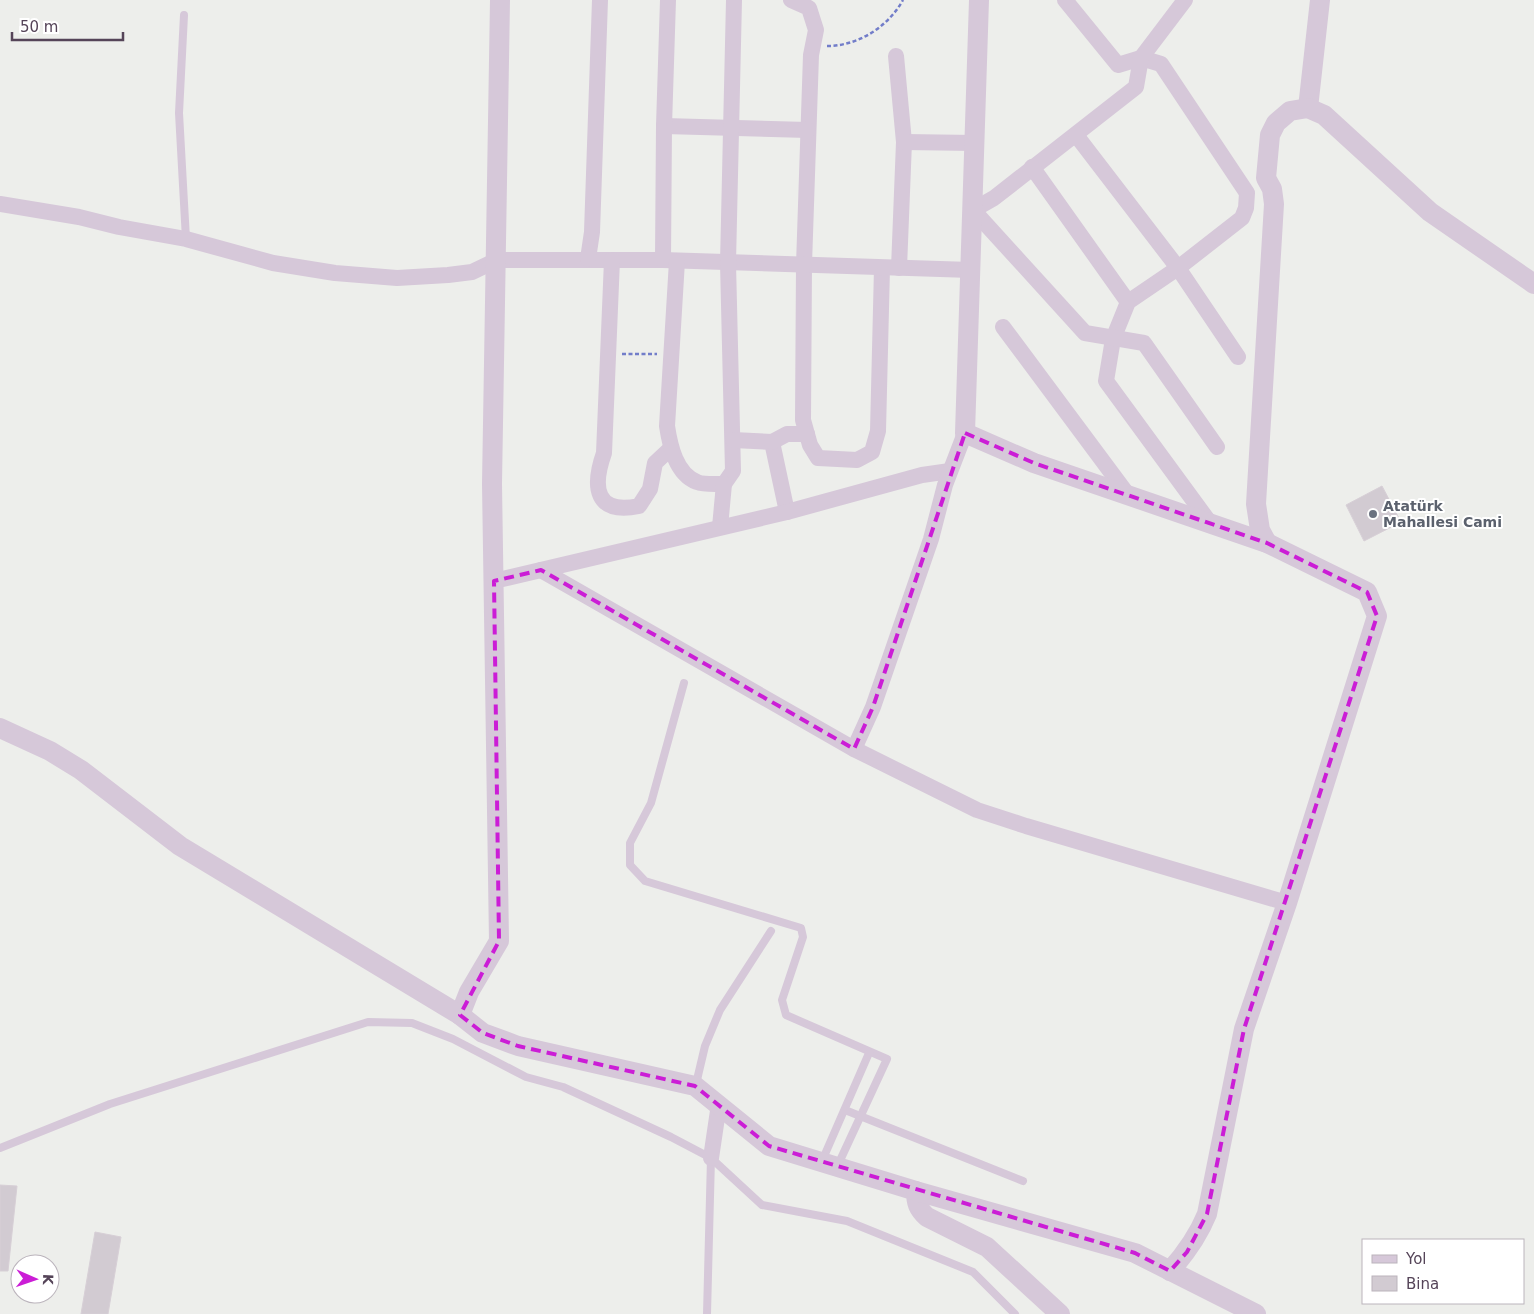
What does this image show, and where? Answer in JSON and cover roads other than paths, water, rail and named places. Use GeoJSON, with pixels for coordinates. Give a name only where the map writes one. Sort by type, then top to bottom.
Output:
{"type":"FeatureCollection","features":[{"type":"Feature","properties":{"kind":"street"},"geometry":{"type":"LineString","coordinates":[[460,1015],[469,992],[499,940],[492,484],[500,0]]}},
{"type":"Feature","properties":{"kind":"street"},"geometry":{"type":"LineString","coordinates":[[588,259],[592,232],[600,0]]}},
{"type":"Feature","properties":{"kind":"street"},"geometry":{"type":"LineString","coordinates":[[668,0],[664,126],[670,261],[671,355],[667,426],[670,449],[680,467],[697,482],[724,484]]}},
{"type":"Feature","properties":{"kind":"street"},"geometry":{"type":"LineString","coordinates":[[720,526],[724,484],[733,471],[728,263],[734,0]]}},
{"type":"Feature","properties":{"kind":"street"},"geometry":{"type":"LineString","coordinates":[[790,0],[813,4],[816,30],[813,45],[808,130],[804,265],[803,420],[818,458],[857,460],[872,452],[878,431],[890,268],[904,142],[896,56]]}},
{"type":"Feature","properties":{"kind":"street"},"geometry":{"type":"LineString","coordinates":[[854,749],[876,698],[931,539],[950,471],[965,433],[979,0]]}},
{"type":"Feature","properties":{"kind":"street"},"geometry":{"type":"LineString","coordinates":[[1065,0],[1118,65],[1141,58],[1161,64],[1247,193],[1246,208],[1242,218],[1178,268],[1128,302],[1113,339],[1106,381],[1210,524]]}},
{"type":"Feature","properties":{"kind":"street"},"geometry":{"type":"LineString","coordinates":[[973,210],[994,198],[1136,87],[1141,58],[1185,0]]}},
{"type":"Feature","properties":{"kind":"street"},"geometry":{"type":"LineString","coordinates":[[1308,108],[1320,0]]}},
{"type":"Feature","properties":{"kind":"street"},"geometry":{"type":"LineString","coordinates":[[1267,543],[1260,530],[1256,504],[1274,204],[1272,189],[1266,178],[1269,144],[1276,123],[1290,111],[1308,108],[1324,115],[1430,212],[1534,284]]}},
{"type":"Feature","properties":{"kind":"street"},"geometry":{"type":"LineString","coordinates":[[664,126],[808,130]]}},
{"type":"Feature","properties":{"kind":"street"},"geometry":{"type":"LineString","coordinates":[[1076,135],[1178,268],[1238,357]]}},
{"type":"Feature","properties":{"kind":"street"},"geometry":{"type":"LineString","coordinates":[[904,142],[975,143]]}},
{"type":"Feature","properties":{"kind":"street"},"geometry":{"type":"LineString","coordinates":[[1032,167],[1128,302]]}},
{"type":"Feature","properties":{"kind":"street"},"geometry":{"type":"LineString","coordinates":[[0,204],[79,216],[119,228],[186,238],[273,264],[335,273],[397,278],[472,272],[496,260],[588,259],[971,270]]}},
{"type":"Feature","properties":{"kind":"street"},"geometry":{"type":"LineString","coordinates":[[973,210],[1085,333],[1144,343],[1217,447]]}},
{"type":"Feature","properties":{"kind":"street"},"geometry":{"type":"LineString","coordinates":[[612,260],[604,453],[597,473],[596,484],[600,496],[611,505],[626,509],[639,506],[650,489],[655,463],[670,449]]}},
{"type":"Feature","properties":{"kind":"street"},"geometry":{"type":"LineString","coordinates":[[1003,327],[1128,495]]}},
{"type":"Feature","properties":{"kind":"street"},"geometry":{"type":"LineString","coordinates":[[965,433],[1034,463],[1267,543],[1367,592],[1376,616],[1287,903],[1244,1029],[1207,1214],[1191,1246],[1170,1271]]}},
{"type":"Feature","properties":{"kind":"street"},"geometry":{"type":"LineString","coordinates":[[733,440],[772,442],[787,434],[807,434]]}},
{"type":"Feature","properties":{"kind":"street"},"geometry":{"type":"LineString","coordinates":[[772,442],[787,512]]}},
{"type":"Feature","properties":{"kind":"street"},"geometry":{"type":"LineString","coordinates":[[494,581],[720,526],[787,512],[922,475],[950,471]]}},
{"type":"Feature","properties":{"kind":"street"},"geometry":{"type":"LineString","coordinates":[[541,570],[854,749],[977,810],[1287,903]]}},
{"type":"Feature","properties":{"kind":"street"},"geometry":{"type":"LineString","coordinates":[[0,728],[50,751],[81,770],[180,846],[460,1015],[483,1033],[518,1046],[696,1086],[769,1146],[916,1192],[1135,1253],[1256,1314]]}},
{"type":"Feature","properties":{"kind":"street"},"geometry":{"type":"LineString","coordinates":[[711,1158],[719,1104]]}},
{"type":"Feature","properties":{"kind":"street"},"geometry":{"type":"LineString","coordinates":[[916,1192],[916,1202],[920,1211],[927,1217],[986,1247],[1060,1314]]}},
{"type":"Feature","properties":{"kind":"lane"},"geometry":{"type":"LineString","coordinates":[[184,15],[179,113],[186,238]]}},
{"type":"Feature","properties":{"kind":"lane"},"geometry":{"type":"LineString","coordinates":[[684,683],[651,803],[630,843],[630,865],[645,881],[801,928],[803,937],[782,1000],[784,1011],[790,1019],[887,1060],[861,1116],[829,1165]]}},
{"type":"Feature","properties":{"kind":"lane"},"geometry":{"type":"LineString","coordinates":[[696,1086],[705,1046],[720,1010],[771,931]]}},
{"type":"Feature","properties":{"kind":"lane"},"geometry":{"type":"LineString","coordinates":[[0,1148],[110,1104],[368,1022],[412,1022],[453,1039],[526,1077],[563,1087],[671,1137],[711,1158],[762,1205],[846,1221],[973,1272],[1015,1314]]}},
{"type":"Feature","properties":{"kind":"lane"},"geometry":{"type":"LineString","coordinates":[[829,1165],[845,1110],[870,1053]]}},
{"type":"Feature","properties":{"kind":"lane"},"geometry":{"type":"LineString","coordinates":[[845,1110],[1022,1181]]}},
{"type":"Feature","properties":{"kind":"lane"},"geometry":{"type":"LineString","coordinates":[[707,1314],[711,1158]]}},
{"type":"Feature","properties":{"kind":"place","name":"Atatürk Mahallesi Cami"},"geometry":{"type":"Point","coordinates":[1373,514]}}]}
